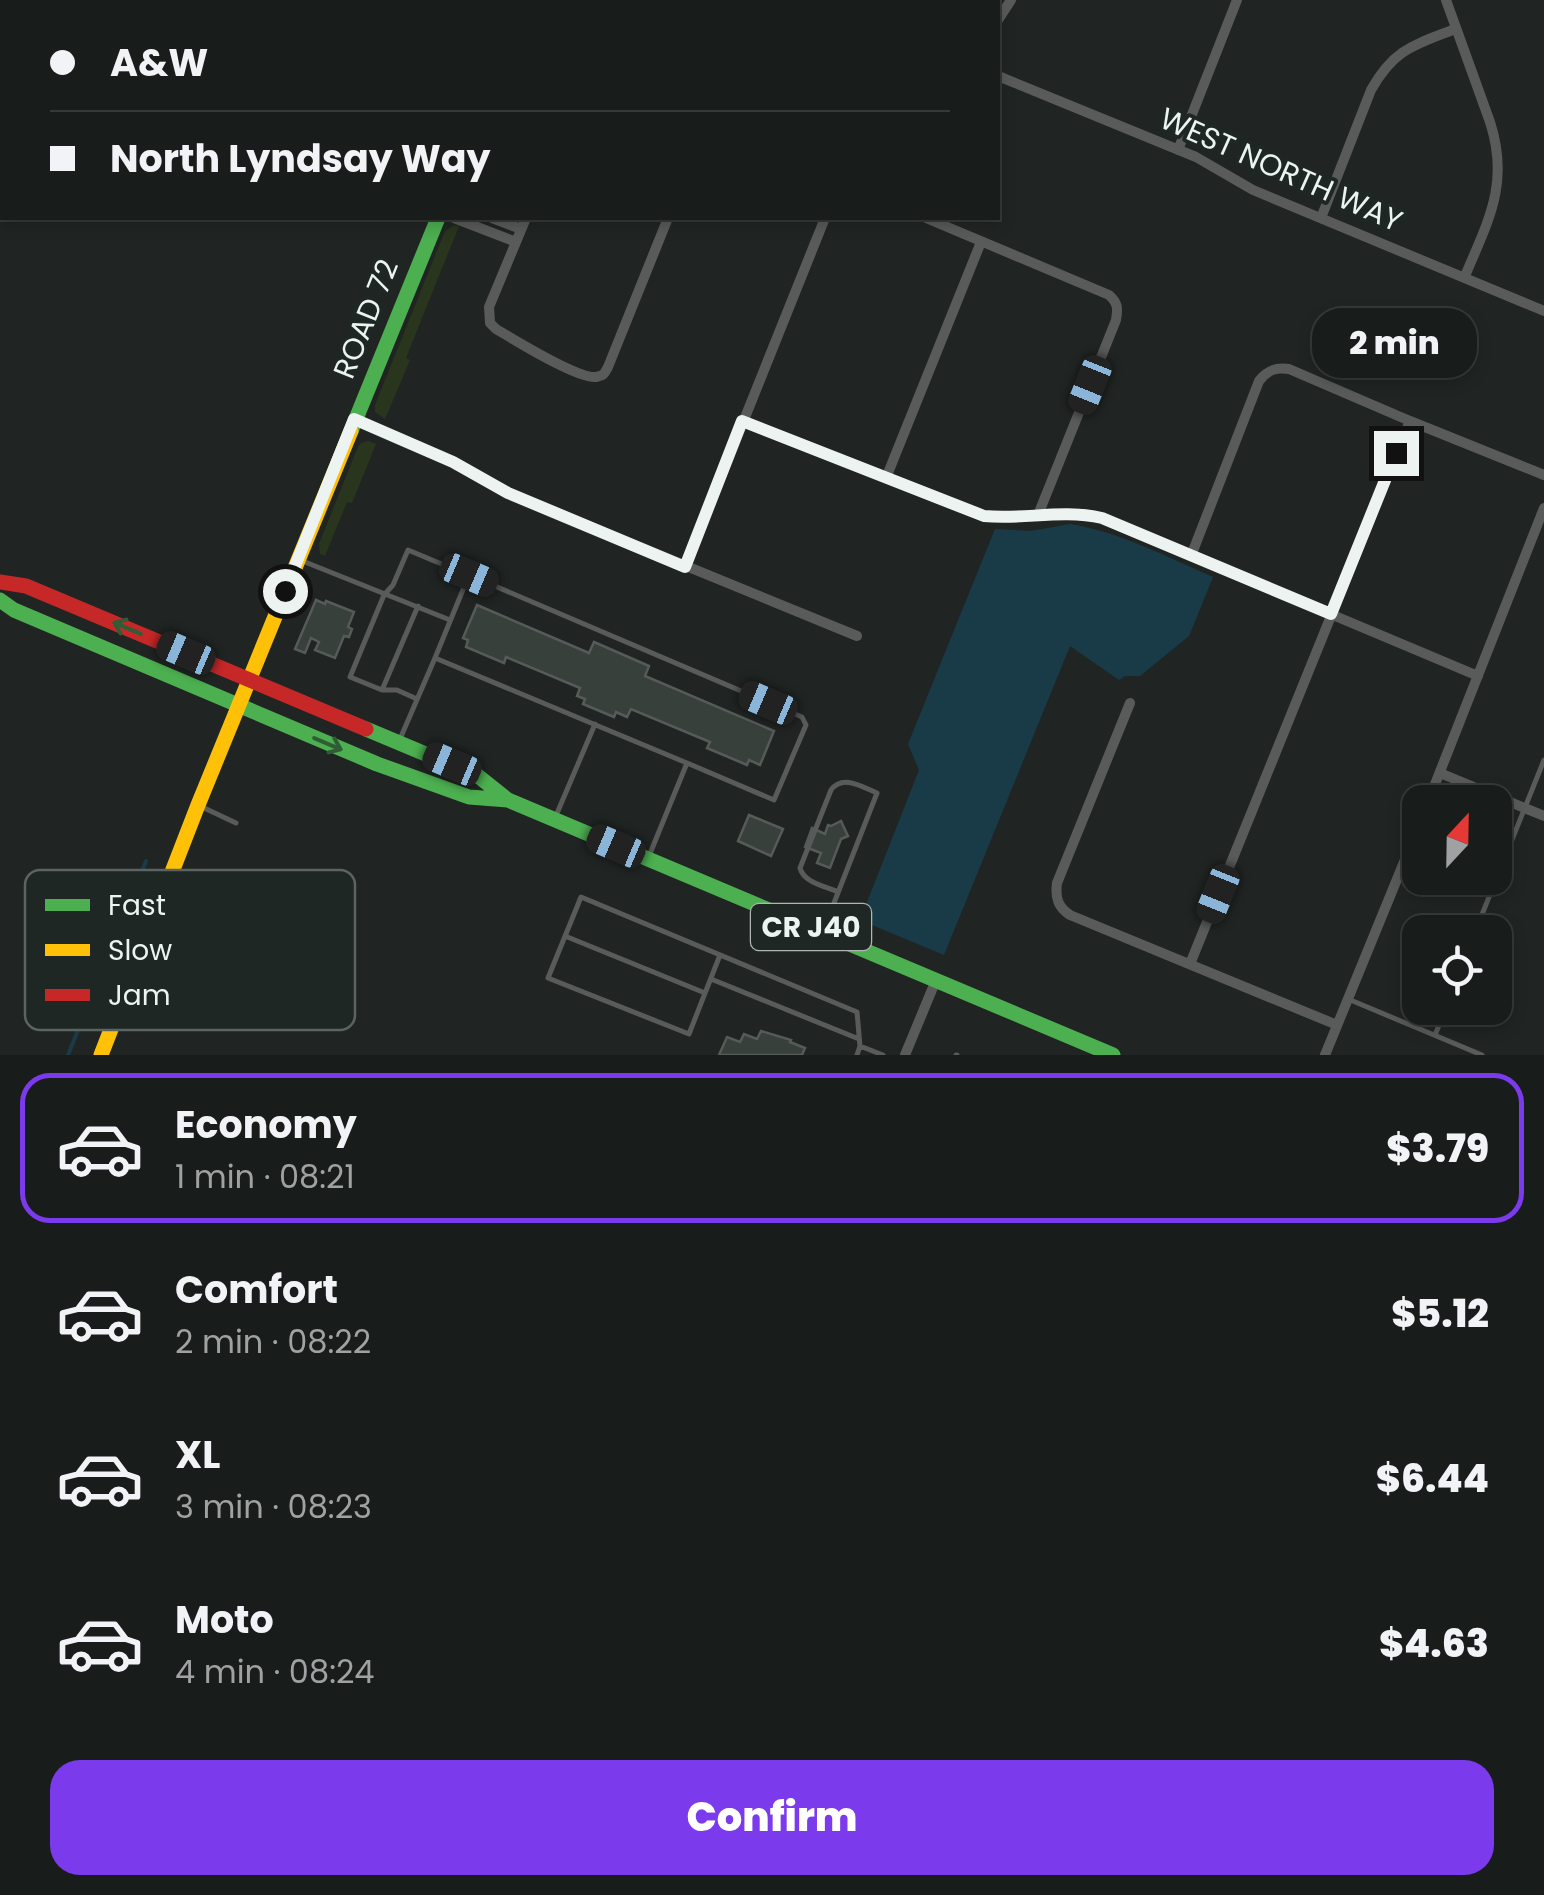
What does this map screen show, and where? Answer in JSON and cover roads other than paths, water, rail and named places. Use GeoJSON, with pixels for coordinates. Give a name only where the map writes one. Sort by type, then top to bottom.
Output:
{"type":"FeatureCollection","features":[{"type":"Feature","properties":{"kind":"main road","name":"ROAD 72"},"geometry":{"type":"LineString","coordinates":[[173,870],[437,220]]}},
{"type":"Feature","properties":{"kind":"main road","name":"CR J40"},"geometry":{"type":"LineString","coordinates":[[0,582],[26,586],[399,742],[478,776],[508,800],[1113,1055]]}},
{"type":"Feature","properties":{"kind":"main road","name":"CR J40"},"geometry":{"type":"LineString","coordinates":[[0,600],[14,610],[377,764],[469,798],[508,800]]}},
{"type":"Feature","properties":{"kind":"main road","name":"ROAD 72"},"geometry":{"type":"LineString","coordinates":[[101,1055],[111,1030]]}},
{"type":"Feature","properties":{"kind":"street"},"geometry":{"type":"LineString","coordinates":[[1178,150],[1238,0]]}},
{"type":"Feature","properties":{"kind":"street"},"geometry":{"type":"LineString","coordinates":[[1446,0],[1496,140],[1498,162],[1496,202],[1465,276]]}},
{"type":"Feature","properties":{"kind":"street"},"geometry":{"type":"LineString","coordinates":[[1321,218],[1382,70],[1412,46],[1455,28]]}},
{"type":"Feature","properties":{"kind":"street","name":"WEST NORTH WAY"},"geometry":{"type":"LineString","coordinates":[[1000,77],[1178,150],[1253,190],[1544,311]]}},
{"type":"Feature","properties":{"kind":"street"},"geometry":{"type":"LineString","coordinates":[[459,220],[516,242]]}},
{"type":"Feature","properties":{"kind":"street"},"geometry":{"type":"LineString","coordinates":[[523,223],[489,307],[490,323],[559,364],[590,376],[604,374],[667,220]]}},
{"type":"Feature","properties":{"kind":"street"},"geometry":{"type":"LineString","coordinates":[[685,567],[824,220]]}},
{"type":"Feature","properties":{"kind":"street"},"geometry":{"type":"LineString","coordinates":[[931,220],[1116,301],[1116,320],[1038,515]]}},
{"type":"Feature","properties":{"kind":"street"},"geometry":{"type":"LineString","coordinates":[[886,478],[981,242]]}},
{"type":"Feature","properties":{"kind":"street"},"geometry":{"type":"LineString","coordinates":[[1191,556],[1259,381],[1270,370],[1288,369],[1544,475]]}},
{"type":"Feature","properties":{"kind":"street"},"geometry":{"type":"LineString","coordinates":[[354,419],[453,462],[508,493],[857,636]]}},
{"type":"Feature","properties":{"kind":"street"},"geometry":{"type":"LineString","coordinates":[[742,421],[984,516],[1006,518],[1061,512],[1102,518],[1478,676]]}},
{"type":"Feature","properties":{"kind":"street"},"geometry":{"type":"LineString","coordinates":[[1190,964],[1410,421]]}},
{"type":"Feature","properties":{"kind":"street"},"geometry":{"type":"LineString","coordinates":[[1435,785],[1544,508]]}},
{"type":"Feature","properties":{"kind":"street"},"geometry":{"type":"LineString","coordinates":[[1130,703],[1057,883],[1057,902],[1062,910],[1337,1026]]}},
{"type":"Feature","properties":{"kind":"street"},"geometry":{"type":"LineString","coordinates":[[1440,773],[1544,816]]}},
{"type":"Feature","properties":{"kind":"street"},"geometry":{"type":"LineString","coordinates":[[1325,1055],[1402,867]]}},
{"type":"Feature","properties":{"kind":"street"},"geometry":{"type":"LineString","coordinates":[[905,1055],[936,980]]}},
{"type":"Feature","properties":{"kind":"lane"},"geometry":{"type":"LineString","coordinates":[[417,699],[350,677],[384,595],[393,585],[408,550],[802,717],[806,725],[774,800],[435,658]]}},
{"type":"Feature","properties":{"kind":"lane"},"geometry":{"type":"LineString","coordinates":[[298,559],[450,620]]}},
{"type":"Feature","properties":{"kind":"lane"},"geometry":{"type":"LineString","coordinates":[[399,742],[469,575]]}},
{"type":"Feature","properties":{"kind":"lane"},"geometry":{"type":"LineString","coordinates":[[382,690],[418,606]]}},
{"type":"Feature","properties":{"kind":"lane"},"geometry":{"type":"LineString","coordinates":[[554,820],[595,724]]}},
{"type":"Feature","properties":{"kind":"lane"},"geometry":{"type":"LineString","coordinates":[[1483,915],[1544,760]]}},
{"type":"Feature","properties":{"kind":"lane"},"geometry":{"type":"LineString","coordinates":[[648,858],[687,764]]}},
{"type":"Feature","properties":{"kind":"lane"},"geometry":{"type":"LineString","coordinates":[[822,932],[838,892],[877,793],[843,781],[831,790],[800,868],[806,879],[838,892]]}},
{"type":"Feature","properties":{"kind":"lane"},"geometry":{"type":"LineString","coordinates":[[198,806],[236,822]]}},
{"type":"Feature","properties":{"kind":"lane"},"geometry":{"type":"LineString","coordinates":[[720,955],[689,1034],[548,978],[582,897],[857,1012],[857,1055]]}},
{"type":"Feature","properties":{"kind":"lane"},"geometry":{"type":"LineString","coordinates":[[566,936],[705,993]]}},
{"type":"Feature","properties":{"kind":"lane"},"geometry":{"type":"LineString","coordinates":[[711,978],[882,1055]]}},
{"type":"Feature","properties":{"kind":"lane"},"geometry":{"type":"LineString","coordinates":[[1348,999],[1482,1055]]}},
{"type":"Feature","properties":{"kind":"lane"},"geometry":{"type":"LineString","coordinates":[[1434,1036],[1439,1025]]}},
{"type":"Feature","properties":{"kind":"water"},"geometry":{"type":"Polygon","coordinates":[[[1070,524],[1125,539],[1213,577],[1189,636],[1140,676],[1119,680],[1070,646],[944,955],[860,920],[919,770],[908,744],[995,529],[1031,531],[1070,524]]]}},
{"type":"Feature","properties":{"kind":"waterway"},"geometry":{"type":"LineString","coordinates":[[142,870],[146,861]]}},
{"type":"Feature","properties":{"kind":"waterway"},"geometry":{"type":"LineString","coordinates":[[68,1055],[78,1030]]}}]}
